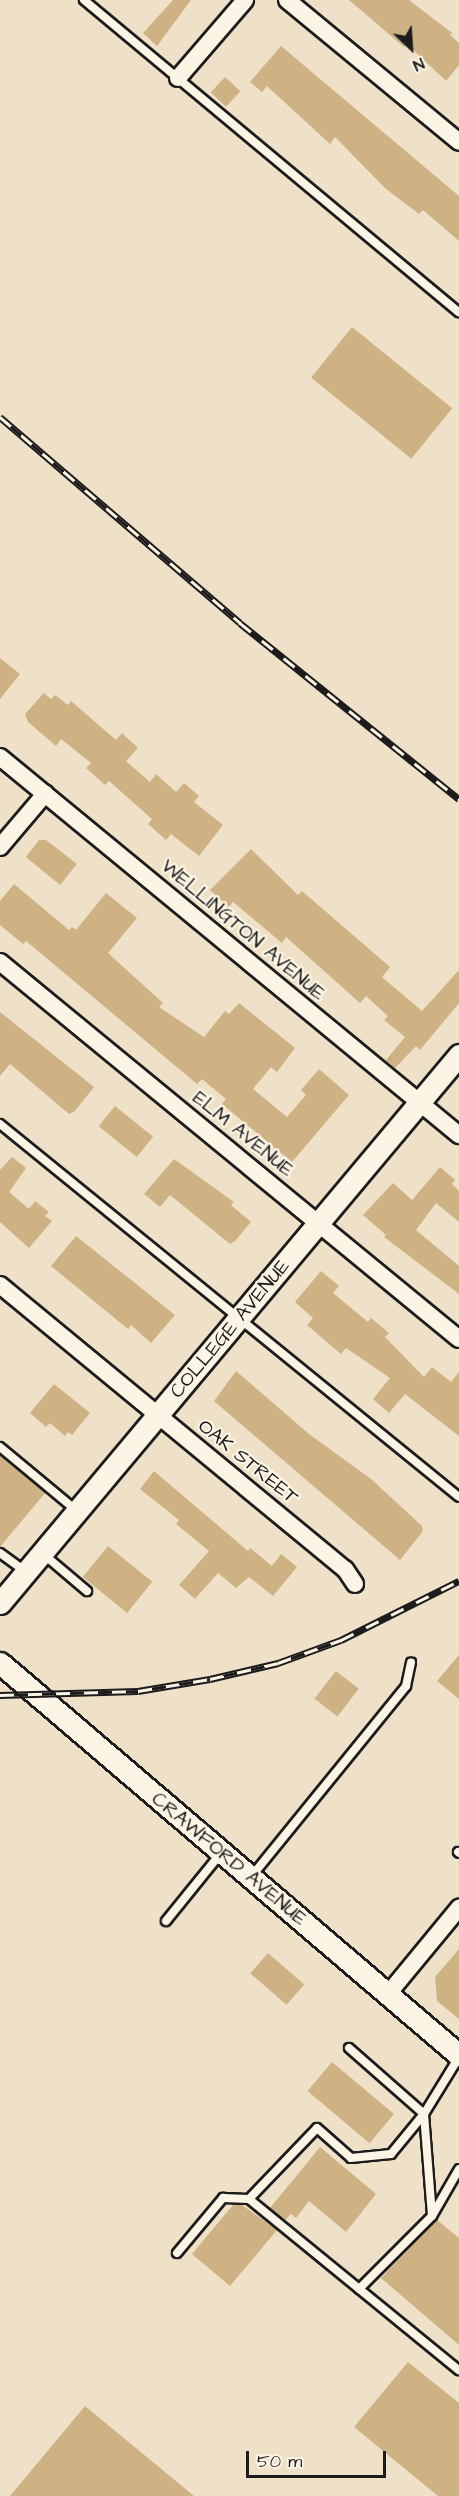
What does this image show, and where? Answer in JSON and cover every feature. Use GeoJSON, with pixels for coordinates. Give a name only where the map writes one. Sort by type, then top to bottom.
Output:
{"type":"FeatureCollection","features":[{"type":"Feature","properties":{"kind":"street"},"geometry":{"type":"LineString","coordinates":[[177,78],[245,0]]}},
{"type":"Feature","properties":{"kind":"street"},"geometry":{"type":"LineString","coordinates":[[287,0],[459,142]]}},
{"type":"Feature","properties":{"kind":"street","name":"WELLINGTON AVENUE"},"geometry":{"type":"LineString","coordinates":[[0,757],[459,1135]]}},
{"type":"Feature","properties":{"kind":"street"},"geometry":{"type":"LineString","coordinates":[[0,847],[45,794]]}},
{"type":"Feature","properties":{"kind":"street","name":"ELM AVENUE"},"geometry":{"type":"LineString","coordinates":[[0,962],[459,1339]]}},
{"type":"Feature","properties":{"kind":"street","name":"COLLEGE AVENUE"},"geometry":{"type":"LineString","coordinates":[[0,1603],[459,1055]]}},
{"type":"Feature","properties":{"kind":"street","name":"OAK STREET"},"geometry":{"type":"LineString","coordinates":[[0,1285],[345,1569],[356,1584]]}},
{"type":"Feature","properties":{"kind":"street","name":"CRAWFORD AVENUE"},"geometry":{"type":"LineString","coordinates":[[0,1663],[459,2056]]}},
{"type":"Feature","properties":{"kind":"street"},"geometry":{"type":"LineString","coordinates":[[388,1994],[459,1908]]}},
{"type":"Feature","properties":{"kind":"lane"},"geometry":{"type":"LineString","coordinates":[[84,0],[459,312]]}},
{"type":"Feature","properties":{"kind":"lane"},"geometry":{"type":"LineString","coordinates":[[0,1124],[459,1497]]}},
{"type":"Feature","properties":{"kind":"lane"},"geometry":{"type":"LineString","coordinates":[[0,1447],[78,1511]]}},
{"type":"Feature","properties":{"kind":"lane"},"geometry":{"type":"LineString","coordinates":[[0,1553],[26,1572]]}},
{"type":"Feature","properties":{"kind":"lane"},"geometry":{"type":"LineString","coordinates":[[42,1553],[87,1591]]}},
{"type":"Feature","properties":{"kind":"lane"},"geometry":{"type":"LineString","coordinates":[[251,1877],[406,1686],[411,1663]]}},
{"type":"Feature","properties":{"kind":"lane"},"geometry":{"type":"LineString","coordinates":[[166,1921],[222,1852]]}},
{"type":"Feature","properties":{"kind":"lane"},"geometry":{"type":"LineString","coordinates":[[349,2048],[424,2114],[432,2216]]}},
{"type":"Feature","properties":{"kind":"lane"},"geometry":{"type":"LineString","coordinates":[[249,2199],[317,2128],[351,2158],[391,2154],[424,2114],[459,2056]]}},
{"type":"Feature","properties":{"kind":"lane"},"geometry":{"type":"LineString","coordinates":[[359,2289],[432,2216],[458,2171]]}},
{"type":"Feature","properties":{"kind":"lane"},"geometry":{"type":"LineString","coordinates":[[177,2253],[223,2198],[249,2199],[459,2370]]}},
{"type":"Feature","properties":{"kind":"building"},"geometry":{"type":"Polygon","coordinates":[[[173,0],[191,0],[157,46],[143,33],[173,0]]]}},
{"type":"Feature","properties":{"kind":"building"},"geometry":{"type":"Polygon","coordinates":[[[349,0],[409,0],[452,33],[450,35],[459,43],[459,65],[446,81],[407,44],[404,47],[349,0]]]}},
{"type":"Feature","properties":{"kind":"building"},"geometry":{"type":"Polygon","coordinates":[[[281,46],[459,196],[459,241],[423,210],[419,214],[386,189],[335,137],[330,144],[267,86],[262,92],[250,82],[281,46]]]}},
{"type":"Feature","properties":{"kind":"building"},"geometry":{"type":"Polygon","coordinates":[[[225,77],[240,91],[226,107],[211,92],[225,77]]]}},
{"type":"Feature","properties":{"kind":"building"},"geometry":{"type":"Polygon","coordinates":[[[352,327],[452,408],[411,459],[311,378],[352,327]]]}},
{"type":"Feature","properties":{"kind":"building"},"geometry":{"type":"Polygon","coordinates":[[[0,658],[20,674],[0,699],[0,658]]]}},
{"type":"Feature","properties":{"kind":"building"},"geometry":{"type":"Polygon","coordinates":[[[44,693],[51,699],[55,695],[68,705],[71,701],[116,740],[122,733],[138,748],[126,761],[150,782],[156,774],[176,792],[184,783],[199,796],[194,802],[223,825],[199,856],[171,834],[166,840],[148,824],[152,819],[109,781],[105,785],[86,768],[91,763],[61,739],[56,746],[28,722],[25,714],[44,693]]]}},
{"type":"Feature","properties":{"kind":"building"},"geometry":{"type":"Polygon","coordinates":[[[39,840],[46,840],[77,864],[60,885],[26,857],[39,840]]]}},
{"type":"Feature","properties":{"kind":"building"},"geometry":{"type":"Polygon","coordinates":[[[251,849],[298,895],[302,891],[390,967],[382,977],[422,1011],[459,970],[459,1003],[420,1050],[416,1046],[395,1068],[386,1060],[405,1037],[384,1020],[388,1016],[366,996],[360,1003],[286,937],[282,943],[233,902],[229,907],[210,890],[251,849]]]}},
{"type":"Feature","properties":{"kind":"building"},"geometry":{"type":"Polygon","coordinates":[[[14,884],[69,930],[72,927],[76,930],[106,893],[137,918],[108,953],[163,1003],[159,1007],[204,1037],[225,1011],[229,1014],[239,1003],[295,1048],[277,1072],[271,1067],[253,1089],[287,1117],[306,1095],[301,1090],[319,1069],[349,1095],[292,1162],[222,1104],[226,1099],[202,1079],[197,1084],[26,941],[23,944],[0,925],[0,901],[14,884]]]}},
{"type":"Feature","properties":{"kind":"building"},"geometry":{"type":"Polygon","coordinates":[[[0,1012],[94,1087],[74,1112],[69,1114],[10,1064],[0,1076],[0,1012]]]}},
{"type":"Feature","properties":{"kind":"building"},"geometry":{"type":"Polygon","coordinates":[[[115,1106],[153,1137],[137,1157],[99,1126],[115,1106]]]}},
{"type":"Feature","properties":{"kind":"building"},"geometry":{"type":"Polygon","coordinates":[[[12,1157],[26,1168],[9,1192],[29,1209],[35,1201],[49,1212],[45,1216],[52,1221],[29,1248],[0,1222],[0,1170],[12,1157]]]}},
{"type":"Feature","properties":{"kind":"building"},"geometry":{"type":"Polygon","coordinates":[[[174,1159],[234,1202],[231,1205],[251,1222],[235,1241],[230,1244],[170,1195],[160,1207],[144,1194],[174,1159]]]}},
{"type":"Feature","properties":{"kind":"building"},"geometry":{"type":"Polygon","coordinates":[[[440,1167],[455,1180],[452,1184],[459,1191],[459,1222],[436,1203],[416,1230],[459,1266],[459,1294],[384,1237],[386,1235],[363,1215],[393,1183],[412,1200],[440,1167]]]}},
{"type":"Feature","properties":{"kind":"building"},"geometry":{"type":"Polygon","coordinates":[[[76,1236],[175,1315],[151,1343],[131,1325],[128,1329],[51,1266],[76,1236]]]}},
{"type":"Feature","properties":{"kind":"building"},"geometry":{"type":"Polygon","coordinates":[[[321,1271],[339,1286],[333,1293],[368,1322],[371,1318],[389,1333],[385,1337],[424,1377],[432,1367],[451,1382],[459,1372],[459,1436],[405,1394],[389,1413],[373,1399],[390,1378],[346,1348],[341,1354],[307,1325],[313,1318],[295,1302],[321,1271]]]}},
{"type":"Feature","properties":{"kind":"building"},"geometry":{"type":"Polygon","coordinates":[[[236,1371],[309,1434],[371,1479],[422,1526],[423,1531],[400,1560],[214,1401],[236,1371]]]}},
{"type":"Feature","properties":{"kind":"building"},"geometry":{"type":"Polygon","coordinates":[[[54,1384],[90,1413],[72,1435],[68,1432],[65,1436],[50,1423],[46,1427],[30,1413],[54,1384]]]}},
{"type":"Feature","properties":{"kind":"building"},"geometry":{"type":"Polygon","coordinates":[[[0,1455],[45,1493],[0,1547],[0,1455]]]}},
{"type":"Feature","properties":{"kind":"building"},"geometry":{"type":"Polygon","coordinates":[[[154,1471],[248,1551],[250,1548],[272,1566],[281,1554],[297,1567],[273,1596],[249,1577],[236,1588],[218,1573],[195,1599],[179,1585],[209,1551],[176,1524],[179,1520],[140,1489],[154,1471]]]}},
{"type":"Feature","properties":{"kind":"building"},"geometry":{"type":"Polygon","coordinates":[[[108,1546],[152,1582],[127,1613],[83,1577],[108,1546]]]}},
{"type":"Feature","properties":{"kind":"building"},"geometry":{"type":"Polygon","coordinates":[[[459,1655],[459,1699],[437,1681],[459,1655]]]}},
{"type":"Feature","properties":{"kind":"building"},"geometry":{"type":"Polygon","coordinates":[[[336,1671],[359,1689],[337,1716],[314,1699],[336,1671]]]}},
{"type":"Feature","properties":{"kind":"building"},"geometry":{"type":"Polygon","coordinates":[[[459,1949],[459,2019],[437,2001],[435,1977],[459,1949]]]}},
{"type":"Feature","properties":{"kind":"building"},"geometry":{"type":"Polygon","coordinates":[[[268,1953],[304,1984],[287,2005],[250,1973],[268,1953]]]}},
{"type":"Feature","properties":{"kind":"building"},"geometry":{"type":"Polygon","coordinates":[[[332,2062],[394,2114],[370,2143],[308,2091],[332,2062]]]}},
{"type":"Feature","properties":{"kind":"building"},"geometry":{"type":"Polygon","coordinates":[[[320,2147],[376,2194],[346,2232],[309,2201],[296,2218],[291,2214],[285,2220],[270,2208],[320,2147]]]}},
{"type":"Feature","properties":{"kind":"building"},"geometry":{"type":"Polygon","coordinates":[[[233,2205],[242,2205],[277,2230],[230,2286],[192,2254],[233,2205]]]}},
{"type":"Feature","properties":{"kind":"building"},"geometry":{"type":"Polygon","coordinates":[[[437,2220],[459,2238],[459,2345],[381,2278],[437,2220]]]}},
{"type":"Feature","properties":{"kind":"building"},"geometry":{"type":"Polygon","coordinates":[[[408,2362],[459,2403],[459,2496],[438,2496],[354,2427],[408,2362]]]}},
{"type":"Feature","properties":{"kind":"building"},"geometry":{"type":"Polygon","coordinates":[[[85,2406],[194,2496],[10,2496],[85,2406]]]}},
{"type":"Feature","properties":{"kind":"railway"},"geometry":{"type":"LineString","coordinates":[[0,417],[240,623],[459,799]]}},
{"type":"Feature","properties":{"kind":"railway"},"geometry":{"type":"LineString","coordinates":[[0,1695],[138,1691],[210,1679],[278,1663],[341,1640],[459,1581]]}}]}
